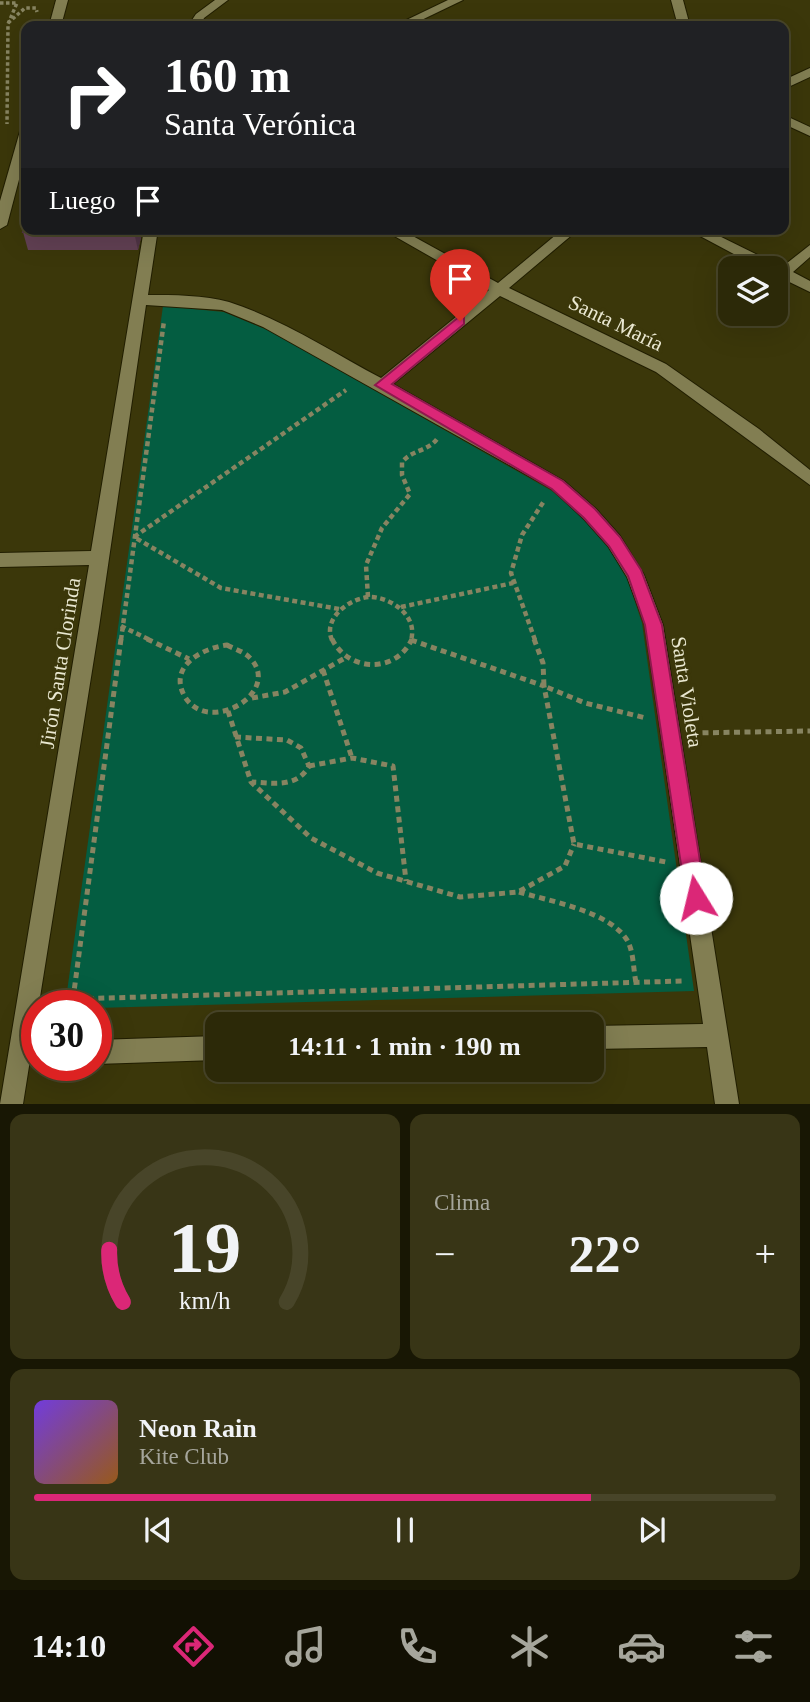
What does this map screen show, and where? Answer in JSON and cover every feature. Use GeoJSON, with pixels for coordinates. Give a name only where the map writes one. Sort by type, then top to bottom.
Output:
{"type":"FeatureCollection","features":[{"type":"Feature","properties":{"kind":"street"},"geometry":{"type":"LineString","coordinates":[[56,21],[62,0]]}},
{"type":"Feature","properties":{"kind":"street"},"geometry":{"type":"LineString","coordinates":[[197,21],[222,0]]}},
{"type":"Feature","properties":{"kind":"street"},"geometry":{"type":"LineString","coordinates":[[411,21],[457,0]]}},
{"type":"Feature","properties":{"kind":"street"},"geometry":{"type":"LineString","coordinates":[[677,0],[683,21]]}},
{"type":"Feature","properties":{"kind":"street"},"geometry":{"type":"LineString","coordinates":[[789,83],[810,72]]}},
{"type":"Feature","properties":{"kind":"street"},"geometry":{"type":"LineString","coordinates":[[789,122],[810,132]]}},
{"type":"Feature","properties":{"kind":"street"},"geometry":{"type":"LineString","coordinates":[[0,225],[21,157]]}},
{"type":"Feature","properties":{"kind":"street","name":"Jirón Santa Clorinda"},"geometry":{"type":"LineString","coordinates":[[36,990],[99,558],[150,235]]}},
{"type":"Feature","properties":{"kind":"street","name":"Santa María"},"geometry":{"type":"LineString","coordinates":[[400,235],[498,289],[661,368],[753,433],[810,479]]}},
{"type":"Feature","properties":{"kind":"street"},"geometry":{"type":"LineString","coordinates":[[382,385],[565,235]]}},
{"type":"Feature","properties":{"kind":"street"},"geometry":{"type":"LineString","coordinates":[[706,235],[749,256]]}},
{"type":"Feature","properties":{"kind":"street"},"geometry":{"type":"LineString","coordinates":[[788,263],[810,249]]}},
{"type":"Feature","properties":{"kind":"street"},"geometry":{"type":"LineString","coordinates":[[788,276],[810,287]]}},
{"type":"Feature","properties":{"kind":"street","name":"Santa Violeta"},"geometry":{"type":"LineString","coordinates":[[140,300],[172,300],[225,306],[268,324],[558,485],[590,514],[614,541],[635,575],[654,625],[727,1104]]}},
{"type":"Feature","properties":{"kind":"street"},"geometry":{"type":"LineString","coordinates":[[0,560],[99,558]]}},
{"type":"Feature","properties":{"kind":"street"},"geometry":{"type":"LineString","coordinates":[[604,1038],[717,1035]]}},
{"type":"Feature","properties":{"kind":"street"},"geometry":{"type":"LineString","coordinates":[[112,1051],[205,1048]]}},
{"type":"Feature","properties":{"kind":"street","name":"Jirón Santa Clorinda"},"geometry":{"type":"LineString","coordinates":[[11,1104],[21,1073]]}},
{"type":"Feature","properties":{"kind":"path"},"geometry":{"type":"LineString","coordinates":[[0,3],[16,3],[8,24],[7,129]]}},
{"type":"Feature","properties":{"kind":"path"},"geometry":{"type":"LineString","coordinates":[[8,24],[25,8],[36,8],[39,17]]}},
{"type":"Feature","properties":{"kind":"path"},"geometry":{"type":"LineString","coordinates":[[75,990],[166,308]]}},
{"type":"Feature","properties":{"kind":"path"},"geometry":{"type":"LineString","coordinates":[[134,537],[353,385]]}},
{"type":"Feature","properties":{"kind":"path"},"geometry":{"type":"LineString","coordinates":[[368,597],[366,565],[382,528],[410,494],[399,474],[401,462],[412,452],[432,446],[442,433]]}},
{"type":"Feature","properties":{"kind":"path"},"geometry":{"type":"LineString","coordinates":[[519,892],[565,866],[574,844],[544,686],[543,663],[511,573],[522,535],[547,496]]}},
{"type":"Feature","properties":{"kind":"path"},"geometry":{"type":"LineString","coordinates":[[134,537],[220,588],[339,609]]}},
{"type":"Feature","properties":{"kind":"path"},"geometry":{"type":"LineString","coordinates":[[401,607],[513,583]]}},
{"type":"Feature","properties":{"kind":"path"},"geometry":{"type":"LineString","coordinates":[[368,597],[392,601],[401,607],[409,617],[412,628],[411,640],[397,656],[376,664],[362,664],[345,658],[332,646],[329,637],[332,617],[352,600],[368,597]]}},
{"type":"Feature","properties":{"kind":"path"},"geometry":{"type":"LineString","coordinates":[[90,627],[122,626],[189,659]]}},
{"type":"Feature","properties":{"kind":"path"},"geometry":{"type":"LineString","coordinates":[[411,640],[585,703],[647,718]]}},
{"type":"Feature","properties":{"kind":"path"},"geometry":{"type":"LineString","coordinates":[[252,698],[260,681],[258,664],[245,651],[226,645],[206,648],[189,659],[180,676],[181,693],[193,707],[213,713],[228,712],[252,698],[285,692],[345,658]]}},
{"type":"Feature","properties":{"kind":"path"},"geometry":{"type":"LineString","coordinates":[[323,670],[352,758]]}},
{"type":"Feature","properties":{"kind":"path"},"geometry":{"type":"LineString","coordinates":[[645,705],[649,731]]}},
{"type":"Feature","properties":{"kind":"path"},"geometry":{"type":"LineString","coordinates":[[228,712],[251,782],[311,838],[377,873],[460,897],[519,892],[581,911],[617,928],[628,941],[636,982]]}},
{"type":"Feature","properties":{"kind":"path"},"geometry":{"type":"LineString","coordinates":[[671,733],[810,731]]}},
{"type":"Feature","properties":{"kind":"path"},"geometry":{"type":"LineString","coordinates":[[235,737],[287,740],[301,748],[309,766],[305,775],[292,783],[251,782]]}},
{"type":"Feature","properties":{"kind":"path"},"geometry":{"type":"LineString","coordinates":[[309,766],[352,758],[393,766],[406,881]]}},
{"type":"Feature","properties":{"kind":"path"},"geometry":{"type":"LineString","coordinates":[[574,844],[670,863],[668,849]]}},
{"type":"Feature","properties":{"kind":"path"},"geometry":{"type":"LineString","coordinates":[[112,1002],[686,981]]}},
{"type":"Feature","properties":{"kind":"green space"},"geometry":{"type":"Polygon","coordinates":[[[163,306],[224,312],[270,331],[552,491],[599,532],[624,569],[642,623],[694,991],[112,1008],[112,990],[67,990],[163,306]]]}},
{"type":"Feature","properties":{"kind":"route"},"geometry":{"type":"LineString","coordinates":[[460,321],[382,385],[558,485],[590,514],[614,541],[635,575],[654,625],[696,898]]}}]}
